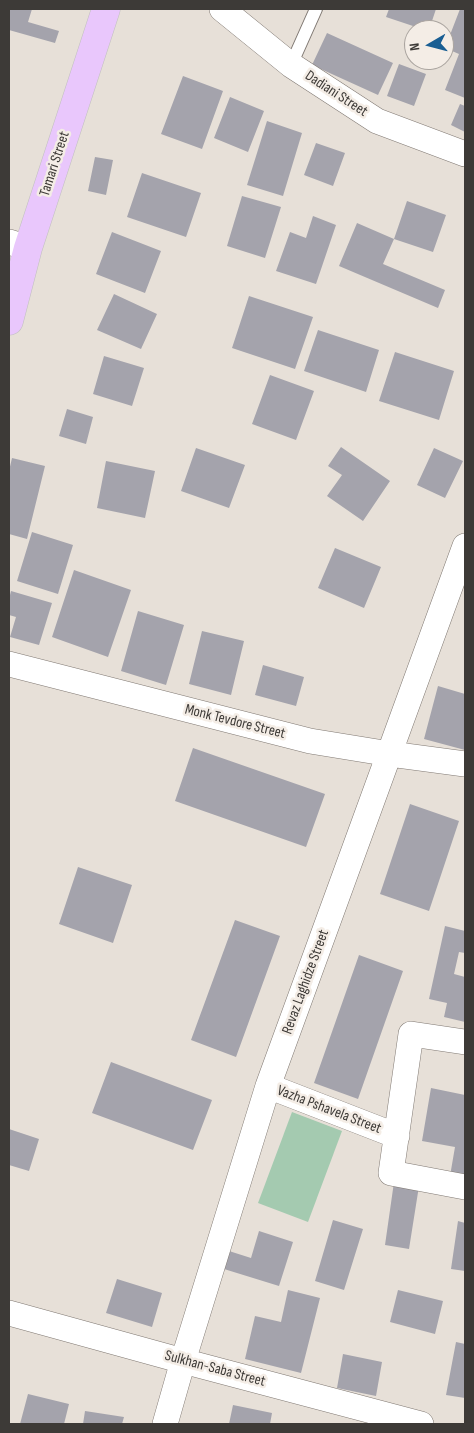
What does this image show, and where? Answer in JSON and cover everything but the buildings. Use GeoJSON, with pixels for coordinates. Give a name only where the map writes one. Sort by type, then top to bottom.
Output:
{"type":"FeatureCollection","features":[{"type":"Feature","properties":{"kind":"main road","name":"Tamari Street"},"geometry":{"type":"LineString","coordinates":[[9,321],[18,245],[106,9]]}},
{"type":"Feature","properties":{"kind":"street","name":"Dadiani Street"},"geometry":{"type":"LineString","coordinates":[[222,9],[292,65],[377,120],[465,154]]}},
{"type":"Feature","properties":{"kind":"street","name":"Revaz Laghidze Street"},"geometry":{"type":"LineString","coordinates":[[165,1424],[268,1086],[465,546]]}},
{"type":"Feature","properties":{"kind":"street","name":"Monk Tevdore Street"},"geometry":{"type":"LineString","coordinates":[[9,664],[310,741],[465,764]]}},
{"type":"Feature","properties":{"kind":"street"},"geometry":{"type":"LineString","coordinates":[[396,1136],[411,1034],[465,1042]]}},
{"type":"Feature","properties":{"kind":"street","name":"Vazha Pshavela Street"},"geometry":{"type":"LineString","coordinates":[[268,1086],[396,1136],[391,1173],[465,1187]]}},
{"type":"Feature","properties":{"kind":"street","name":"Sulkhan-Saba Street"},"geometry":{"type":"LineString","coordinates":[[9,1313],[421,1424]]}},
{"type":"Feature","properties":{"kind":"lane"},"geometry":{"type":"LineString","coordinates":[[292,65],[316,9]]}},
{"type":"Feature","properties":{"kind":"green space"},"geometry":{"type":"Polygon","coordinates":[[[292,1112],[342,1131],[308,1222],[258,1203],[292,1112]]]}}]}
